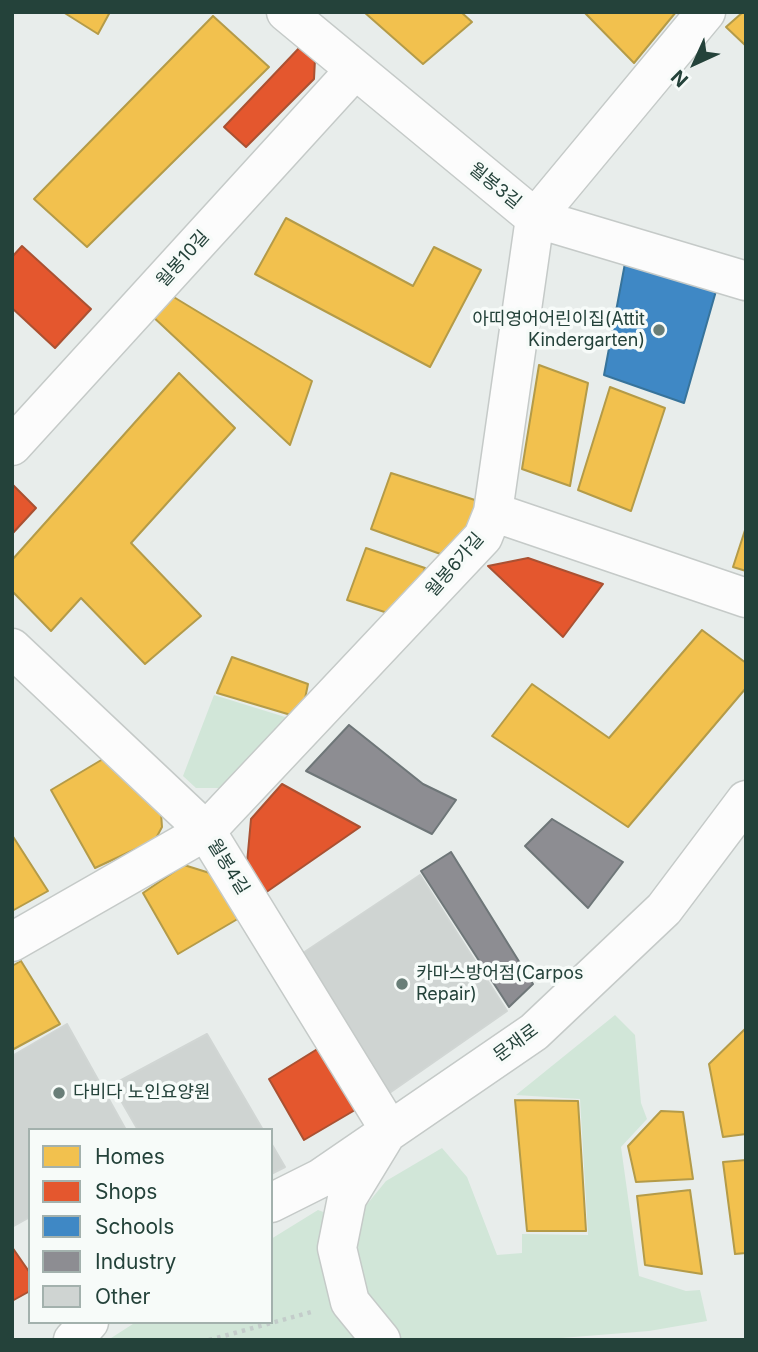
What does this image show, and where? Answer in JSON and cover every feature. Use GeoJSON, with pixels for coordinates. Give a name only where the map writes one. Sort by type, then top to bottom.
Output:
{"type":"FeatureCollection","features":[{"type":"Feature","properties":{"kind":"street","name":"월봉3길"},"geometry":{"type":"LineString","coordinates":[[286,12],[354,71],[535,218],[746,281]]}},
{"type":"Feature","properties":{"kind":"street"},"geometry":{"type":"LineString","coordinates":[[535,218],[706,12]]}},
{"type":"Feature","properties":{"kind":"street","name":"월봉10길"},"geometry":{"type":"LineString","coordinates":[[12,446],[354,71]]}},
{"type":"Feature","properties":{"kind":"street","name":"월봉6가길"},"geometry":{"type":"LineString","coordinates":[[12,942],[206,831],[483,537],[493,512],[535,218]]}},
{"type":"Feature","properties":{"kind":"street"},"geometry":{"type":"LineString","coordinates":[[493,512],[746,598]]}},
{"type":"Feature","properties":{"kind":"street","name":"월봉4길"},"geometry":{"type":"LineString","coordinates":[[12,648],[206,831],[389,1129]]}},
{"type":"Feature","properties":{"kind":"street","name":"문재로"},"geometry":{"type":"LineString","coordinates":[[273,1202],[321,1178],[534,1032],[664,909],[746,800]]}},
{"type":"Feature","properties":{"kind":"street"},"geometry":{"type":"LineString","coordinates":[[381,1340],[350,1302],[337,1248],[347,1198],[389,1129]]}},
{"type":"Feature","properties":{"kind":"street"},"geometry":{"type":"LineString","coordinates":[[73,1340],[87,1324]]}},
{"type":"Feature","properties":{"kind":"path"},"geometry":{"type":"LineString","coordinates":[[273,1323],[350,1302]]}},
{"type":"Feature","properties":{"kind":"path"},"geometry":{"type":"LineString","coordinates":[[209,1340],[268,1324]]}},
{"type":"Feature","properties":{"kind":"green space"},"geometry":{"type":"Polygon","coordinates":[[[214,695],[298,721],[226,788],[196,788],[183,776],[214,695]]]}},
{"type":"Feature","properties":{"kind":"green space"},"geometry":{"type":"Polygon","coordinates":[[[615,1015],[635,1035],[641,1103],[647,1119],[621,1147],[639,1276],[686,1291],[700,1290],[707,1321],[649,1331],[536,1340],[403,1340],[373,1309],[349,1254],[355,1219],[386,1181],[442,1148],[467,1177],[497,1255],[522,1253],[522,1234],[588,1235],[580,1099],[516,1095],[615,1015]]]}},
{"type":"Feature","properties":{"kind":"green space"},"geometry":{"type":"Polygon","coordinates":[[[318,1210],[326,1213],[325,1283],[335,1305],[358,1340],[108,1340],[133,1324],[273,1324],[273,1238],[318,1210]]]}},
{"type":"Feature","properties":{"kind":"building: Homes"},"geometry":{"type":"Polygon","coordinates":[[[63,12],[110,12],[98,34],[63,12]]]}},
{"type":"Feature","properties":{"kind":"building: Homes"},"geometry":{"type":"Polygon","coordinates":[[[364,12],[461,12],[472,22],[423,64],[364,12]]]}},
{"type":"Feature","properties":{"kind":"building: Homes"},"geometry":{"type":"Polygon","coordinates":[[[584,12],[676,12],[634,63],[584,12]]]}},
{"type":"Feature","properties":{"kind":"building: Homes"},"geometry":{"type":"Polygon","coordinates":[[[746,12],[746,46],[726,27],[746,12]]]}},
{"type":"Feature","properties":{"kind":"building: Homes"},"geometry":{"type":"Polygon","coordinates":[[[213,16],[269,67],[87,247],[34,199],[213,16]]]}},
{"type":"Feature","properties":{"kind":"building: Homes"},"geometry":{"type":"Polygon","coordinates":[[[286,218],[413,286],[434,247],[481,270],[430,367],[255,274],[286,218]]]}},
{"type":"Feature","properties":{"kind":"building: Homes"},"geometry":{"type":"Polygon","coordinates":[[[172,296],[312,381],[290,445],[150,314],[172,296]]]}},
{"type":"Feature","properties":{"kind":"building: Homes"},"geometry":{"type":"Polygon","coordinates":[[[539,365],[588,383],[570,486],[522,469],[539,365]]]}},
{"type":"Feature","properties":{"kind":"building: Homes"},"geometry":{"type":"Polygon","coordinates":[[[179,373],[235,428],[131,543],[201,616],[145,664],[81,598],[51,631],[12,591],[12,560],[179,373]]]}},
{"type":"Feature","properties":{"kind":"building: Homes"},"geometry":{"type":"Polygon","coordinates":[[[610,387],[665,408],[631,511],[578,490],[610,387]]]}},
{"type":"Feature","properties":{"kind":"building: Homes"},"geometry":{"type":"Polygon","coordinates":[[[391,473],[478,501],[475,527],[446,556],[371,529],[391,473]]]}},
{"type":"Feature","properties":{"kind":"building: Homes"},"geometry":{"type":"Polygon","coordinates":[[[746,527],[746,571],[733,567],[746,527]]]}},
{"type":"Feature","properties":{"kind":"building: Homes"},"geometry":{"type":"Polygon","coordinates":[[[366,548],[425,568],[411,605],[394,615],[347,600],[366,548]]]}},
{"type":"Feature","properties":{"kind":"building: Homes"},"geometry":{"type":"Polygon","coordinates":[[[702,630],[746,663],[746,688],[628,827],[492,736],[532,684],[609,738],[702,630]]]}},
{"type":"Feature","properties":{"kind":"building: Homes"},"geometry":{"type":"Polygon","coordinates":[[[232,657],[308,684],[301,718],[217,693],[232,657]]]}},
{"type":"Feature","properties":{"kind":"building: Homes"},"geometry":{"type":"Polygon","coordinates":[[[103,759],[161,813],[162,827],[155,840],[95,868],[51,790],[103,759]]]}},
{"type":"Feature","properties":{"kind":"building: Homes"},"geometry":{"type":"Polygon","coordinates":[[[12,835],[48,891],[12,911],[12,835]]]}},
{"type":"Feature","properties":{"kind":"building: Homes"},"geometry":{"type":"Polygon","coordinates":[[[184,865],[216,875],[241,917],[178,954],[143,893],[184,865]]]}},
{"type":"Feature","properties":{"kind":"building: Homes"},"geometry":{"type":"Polygon","coordinates":[[[21,961],[60,1024],[12,1050],[12,966],[21,961]]]}},
{"type":"Feature","properties":{"kind":"building: Homes"},"geometry":{"type":"Polygon","coordinates":[[[746,1028],[746,1134],[723,1137],[709,1064],[746,1028]]]}},
{"type":"Feature","properties":{"kind":"building: Homes"},"geometry":{"type":"Polygon","coordinates":[[[515,1100],[578,1101],[586,1231],[527,1231],[515,1100]]]}},
{"type":"Feature","properties":{"kind":"building: Homes"},"geometry":{"type":"Polygon","coordinates":[[[661,1111],[683,1112],[693,1179],[636,1182],[628,1146],[661,1111]]]}},
{"type":"Feature","properties":{"kind":"building: Homes"},"geometry":{"type":"Polygon","coordinates":[[[746,1160],[746,1253],[735,1254],[723,1162],[746,1160]]]}},
{"type":"Feature","properties":{"kind":"building: Homes"},"geometry":{"type":"Polygon","coordinates":[[[690,1190],[702,1274],[645,1265],[637,1196],[690,1190]]]}},
{"type":"Feature","properties":{"kind":"building: Shops"},"geometry":{"type":"Polygon","coordinates":[[[301,46],[315,59],[314,79],[246,147],[224,127],[301,46]]]}},
{"type":"Feature","properties":{"kind":"building: Shops"},"geometry":{"type":"Polygon","coordinates":[[[22,246],[91,309],[55,348],[12,308],[12,257],[22,246]]]}},
{"type":"Feature","properties":{"kind":"building: Shops"},"geometry":{"type":"Polygon","coordinates":[[[12,484],[36,508],[12,534],[12,484]]]}},
{"type":"Feature","properties":{"kind":"building: Shops"},"geometry":{"type":"Polygon","coordinates":[[[528,558],[603,584],[563,637],[488,566],[528,558]]]}},
{"type":"Feature","properties":{"kind":"building: Shops"},"geometry":{"type":"Polygon","coordinates":[[[282,784],[360,827],[265,893],[247,863],[251,819],[282,784]]]}},
{"type":"Feature","properties":{"kind":"building: Shops"},"geometry":{"type":"Polygon","coordinates":[[[319,1048],[355,1110],[304,1140],[269,1079],[319,1048]]]}},
{"type":"Feature","properties":{"kind":"building: Shops"},"geometry":{"type":"Polygon","coordinates":[[[12,1247],[28,1270],[28,1292],[12,1301],[12,1247]]]}},
{"type":"Feature","properties":{"kind":"building: Schools","name":"아띠영어어린이집(Attit Kindergarten)"},"geometry":{"type":"Polygon","coordinates":[[[626,258],[718,284],[684,403],[604,375],[626,258]]]}},
{"type":"Feature","properties":{"kind":"building: Industry"},"geometry":{"type":"Polygon","coordinates":[[[349,725],[423,784],[456,800],[432,834],[306,771],[349,725]]]}},
{"type":"Feature","properties":{"kind":"building: Industry"},"geometry":{"type":"Polygon","coordinates":[[[552,819],[623,862],[588,908],[525,846],[552,819]]]}},
{"type":"Feature","properties":{"kind":"building: Industry"},"geometry":{"type":"Polygon","coordinates":[[[451,852],[533,984],[509,1007],[421,871],[451,852]]]}},
{"type":"Feature","properties":{"kind":"building: Other","name":"카마스방어점(Carpos Repair)"},"geometry":{"type":"Polygon","coordinates":[[[420,875],[507,1011],[388,1094],[297,957],[420,875]]]}},
{"type":"Feature","properties":{"kind":"building: Other","name":"다비다 노인요양원"},"geometry":{"type":"Polygon","coordinates":[[[67,1024],[125,1128],[28,1128],[28,1218],[12,1227],[12,1056],[67,1024]]]}},
{"type":"Feature","properties":{"kind":"building: Other"},"geometry":{"type":"Polygon","coordinates":[[[207,1034],[262,1128],[137,1128],[112,1085],[207,1034]]]}},
{"type":"Feature","properties":{"kind":"building: Other"},"geometry":{"type":"Polygon","coordinates":[[[273,1146],[285,1167],[273,1173],[273,1146]]]}},
{"type":"Feature","properties":{"kind":"place","name":"아띠영어어린이집(Attit Kindergarten)"},"geometry":{"type":"Point","coordinates":[659,330]}},
{"type":"Feature","properties":{"kind":"place","name":"카마스방어점(Carpos Repair)"},"geometry":{"type":"Point","coordinates":[402,984]}},
{"type":"Feature","properties":{"kind":"place","name":"다비다 노인요양원"},"geometry":{"type":"Point","coordinates":[59,1093]}}]}
